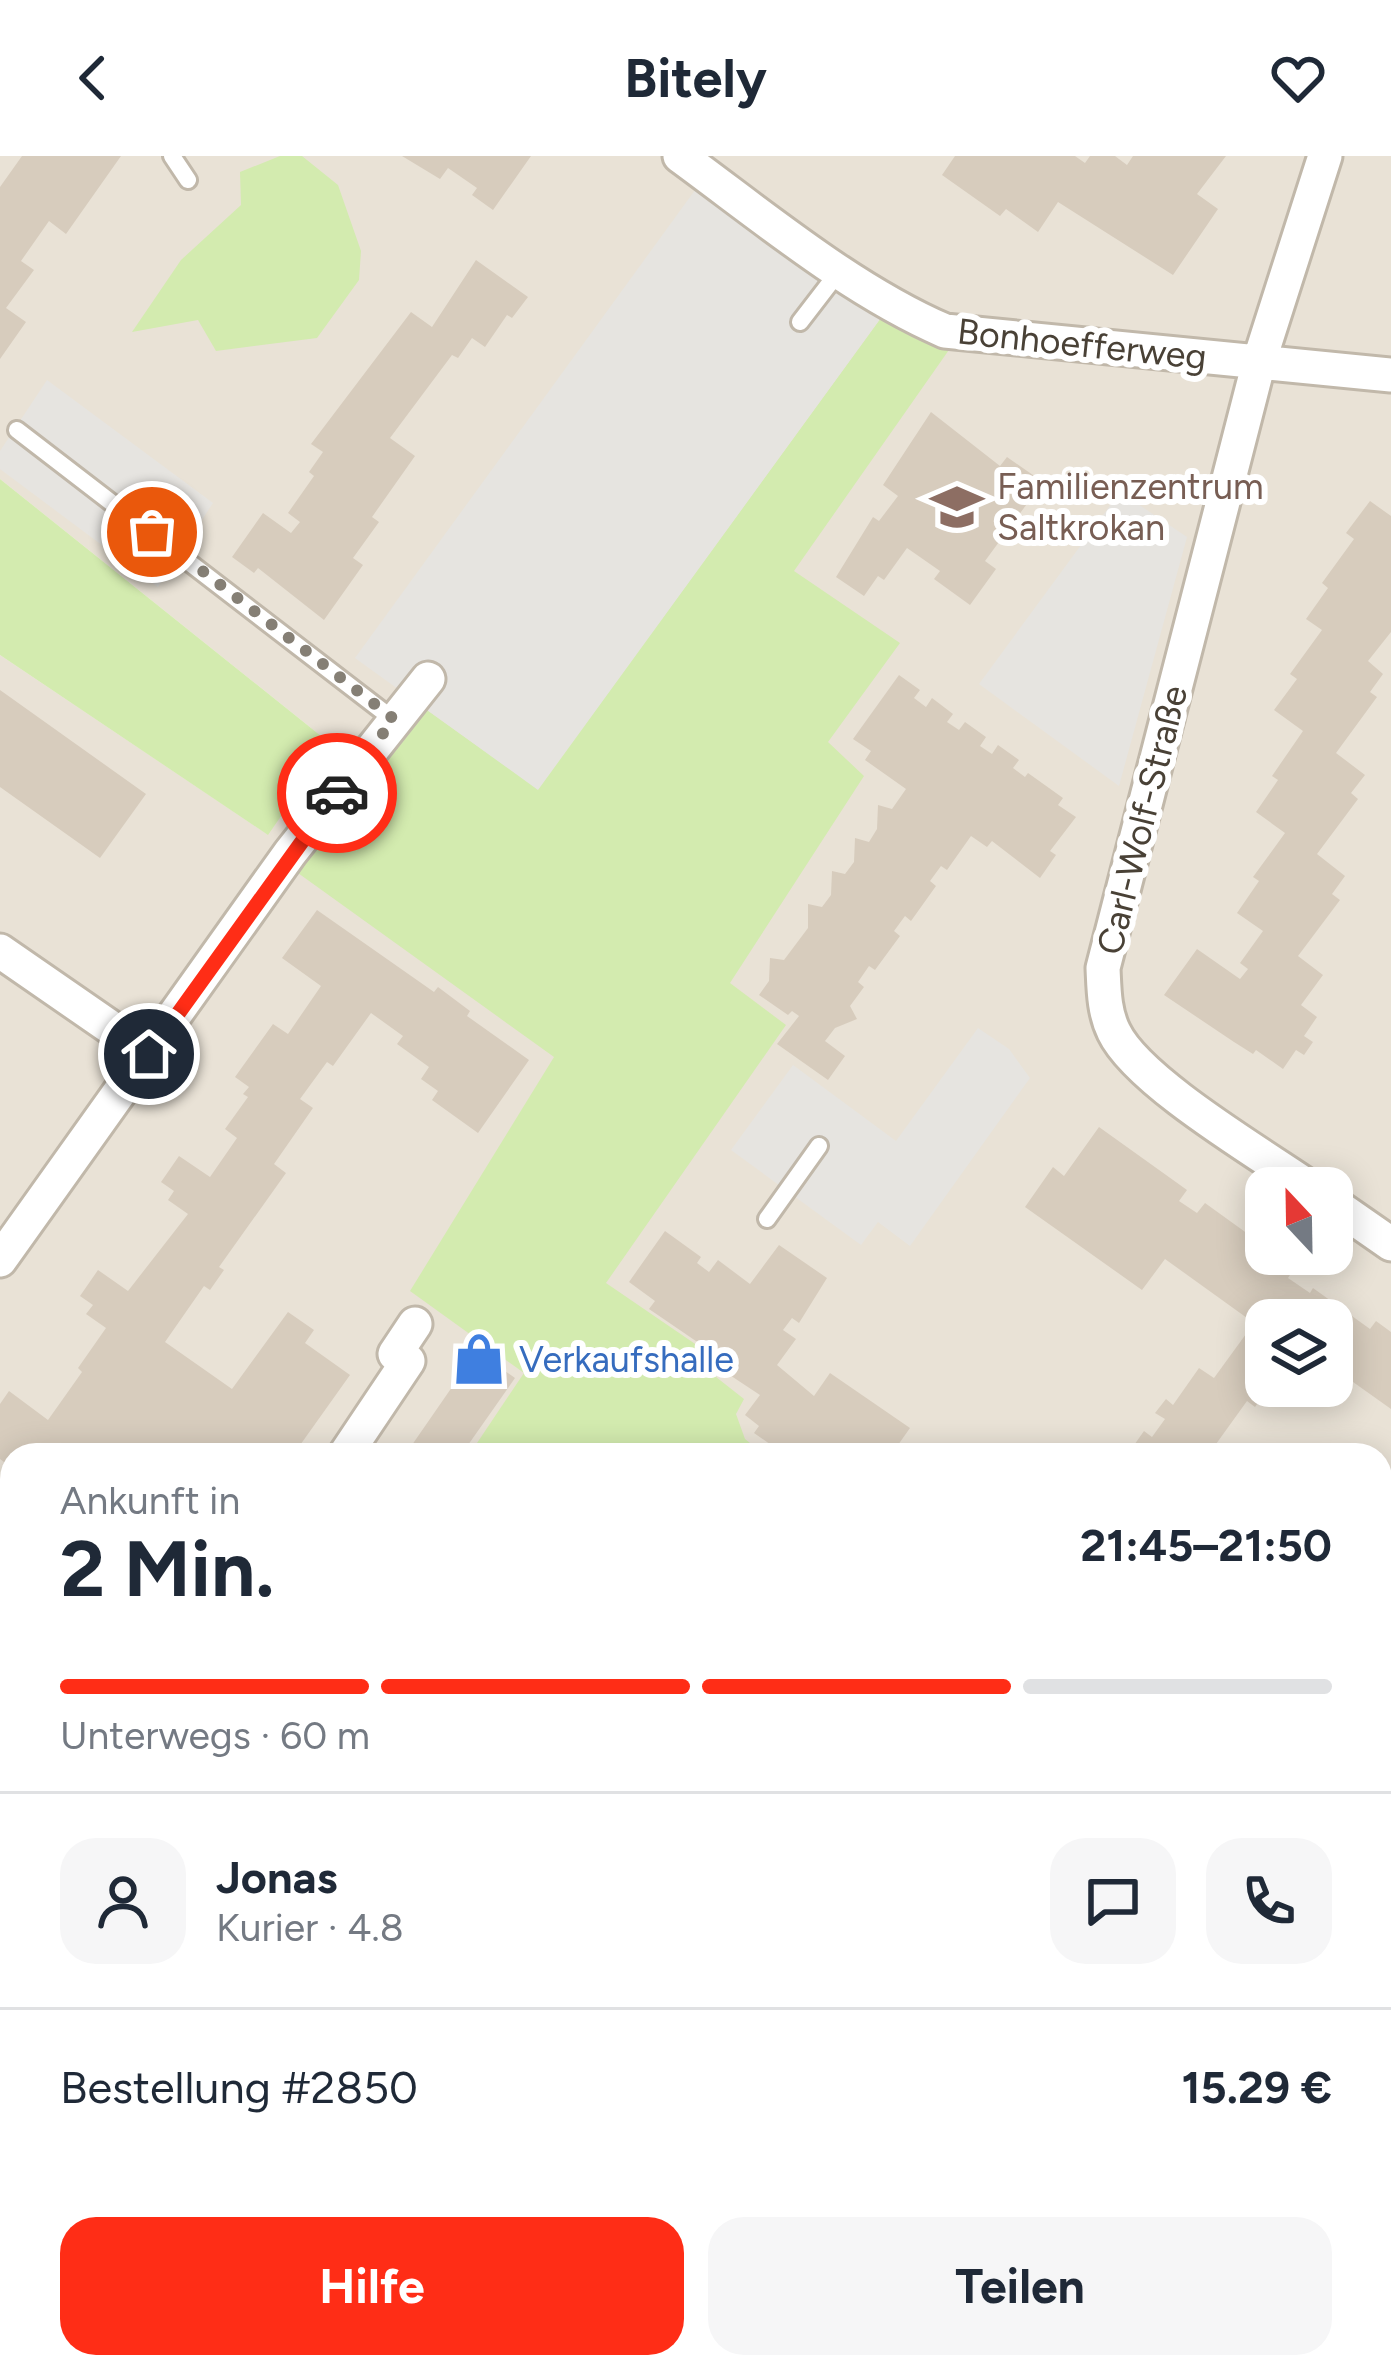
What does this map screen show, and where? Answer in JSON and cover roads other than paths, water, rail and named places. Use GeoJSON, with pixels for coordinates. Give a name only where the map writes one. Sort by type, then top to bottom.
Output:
{"type":"FeatureCollection","features":[{"type":"Feature","properties":{"kind":"street","name":"Bonhoefferweg"},"geometry":{"type":"LineString","coordinates":[[680,156],[841,270],[917,319],[945,331],[1391,375]]}},
{"type":"Feature","properties":{"kind":"street","name":"Carl-Wolf-Straße"},"geometry":{"type":"LineString","coordinates":[[1280,1167],[1139,1069],[1114,1034],[1104,1002],[1103,968],[1259,362],[1325,156]]}},
{"type":"Feature","properties":{"kind":"street"},"geometry":{"type":"LineString","coordinates":[[0,1260],[290,854],[428,680]]}},
{"type":"Feature","properties":{"kind":"street"},"geometry":{"type":"LineString","coordinates":[[0,951],[149,1054]]}},
{"type":"Feature","properties":{"kind":"street"},"geometry":{"type":"LineString","coordinates":[[1353,1218],[1391,1244]]}},
{"type":"Feature","properties":{"kind":"street"},"geometry":{"type":"LineString","coordinates":[[353,1443],[408,1361],[404,1334]]}},
{"type":"Feature","properties":{"kind":"lane"},"geometry":{"type":"LineString","coordinates":[[172,156],[188,179]]}},
{"type":"Feature","properties":{"kind":"lane"},"geometry":{"type":"LineString","coordinates":[[800,322],[841,270]]}},
{"type":"Feature","properties":{"kind":"lane"},"geometry":{"type":"LineString","coordinates":[[17,430],[394,719]]}},
{"type":"Feature","properties":{"kind":"lane"},"geometry":{"type":"LineString","coordinates":[[767,1219],[819,1146]]}},
{"type":"Feature","properties":{"kind":"place","name":"Familienzentrum Saltkrokan"},"geometry":{"type":"Point","coordinates":[957,507]}},
{"type":"Feature","properties":{"kind":"place","name":"Verkaufshalle"},"geometry":{"type":"Point","coordinates":[479,1359]}}]}
